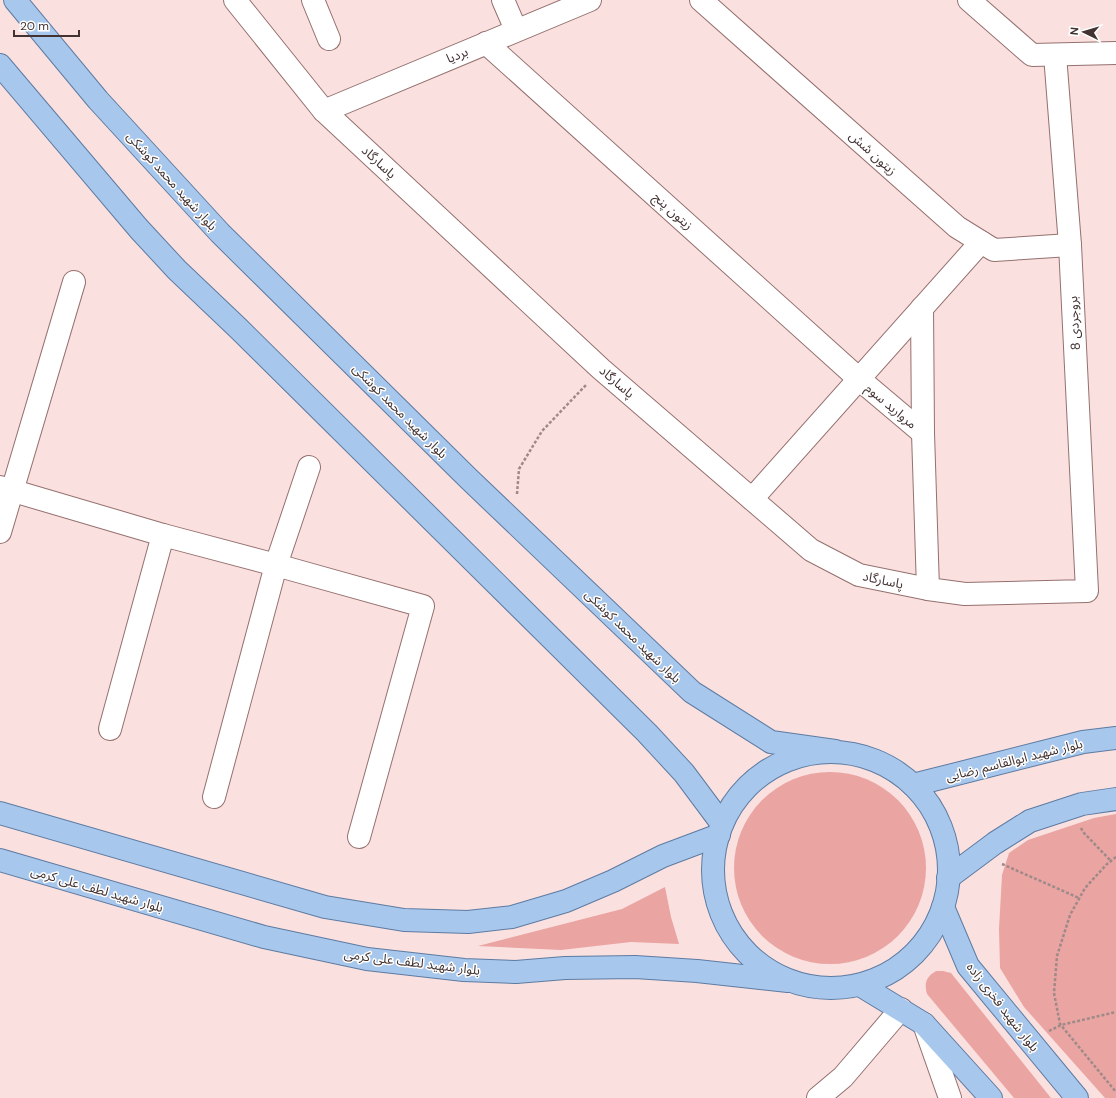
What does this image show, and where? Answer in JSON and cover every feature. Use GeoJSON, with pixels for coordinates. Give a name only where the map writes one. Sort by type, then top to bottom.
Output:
{"type":"FeatureCollection","features":[{"type":"Feature","properties":{"kind":"main road","name":"بلوار شهید محمد کوشکی"},"geometry":{"type":"LineString","coordinates":[[15,0],[98,100],[220,233],[516,523],[692,692],[771,742],[863,756],[890,768],[913,785],[934,812],[946,844],[948,878],[943,907],[930,934],[911,956],[888,974],[860,985],[824,988],[788,981]]}},
{"type":"Feature","properties":{"kind":"main road"},"geometry":{"type":"LineString","coordinates":[[0,65],[139,229],[177,270],[238,328],[647,733],[684,773],[721,829]]}},
{"type":"Feature","properties":{"kind":"main road","name":"بلوار شهید ابوالقاسم رضایی"},"geometry":{"type":"LineString","coordinates":[[913,785],[1083,742],[1116,738]]}},
{"type":"Feature","properties":{"kind":"main road"},"geometry":{"type":"LineString","coordinates":[[788,981],[764,968],[744,950],[728,928],[718,903],[713,877],[714,850],[721,829],[741,794],[767,770],[800,756],[835,751]]}},
{"type":"Feature","properties":{"kind":"main road"},"geometry":{"type":"LineString","coordinates":[[948,878],[994,843],[1030,821],[1082,804],[1116,799]]}},
{"type":"Feature","properties":{"kind":"main road"},"geometry":{"type":"LineString","coordinates":[[0,813],[325,907],[404,920],[468,922],[512,917],[566,901],[613,881],[721,829]]}},
{"type":"Feature","properties":{"kind":"main road","name":"بلوار شهید لطف علی کرمی"},"geometry":{"type":"LineString","coordinates":[[0,860],[264,937],[366,959],[464,970],[516,972],[565,968],[635,967],[697,971],[788,981]]}},
{"type":"Feature","properties":{"kind":"main road","name":"بلوار شهید فخری زاده"},"geometry":{"type":"LineString","coordinates":[[943,907],[968,966],[1077,1098]]}},
{"type":"Feature","properties":{"kind":"main road"},"geometry":{"type":"LineString","coordinates":[[860,985],[924,1024],[991,1098]]}},
{"type":"Feature","properties":{"kind":"street","name":"پاسارگاد"},"geometry":{"type":"LineString","coordinates":[[235,0],[324,111],[601,369],[811,550],[859,575],[928,589],[965,594],[1087,591]]}},
{"type":"Feature","properties":{"kind":"street"},"geometry":{"type":"LineString","coordinates":[[313,0],[329,39]]}},
{"type":"Feature","properties":{"kind":"street"},"geometry":{"type":"LineString","coordinates":[[503,0],[516,30]]}},
{"type":"Feature","properties":{"kind":"street","name":"بردیا"},"geometry":{"type":"LineString","coordinates":[[324,111],[590,0]]}},
{"type":"Feature","properties":{"kind":"street","name":"زیتون شش"},"geometry":{"type":"LineString","coordinates":[[700,0],[957,227],[994,250],[1070,246]]}},
{"type":"Feature","properties":{"kind":"street"},"geometry":{"type":"LineString","coordinates":[[969,0],[1032,55],[1116,53]]}},
{"type":"Feature","properties":{"kind":"street","name":"زیتون پنج"},"geometry":{"type":"LineString","coordinates":[[486,43],[859,379]]}},
{"type":"Feature","properties":{"kind":"street","name":"بروجردی 8"},"geometry":{"type":"LineString","coordinates":[[1055,55],[1070,246],[1087,591]]}},
{"type":"Feature","properties":{"kind":"street"},"geometry":{"type":"LineString","coordinates":[[752,498],[981,242]]}},
{"type":"Feature","properties":{"kind":"street"},"geometry":{"type":"LineString","coordinates":[[0,532],[6,489],[74,282]]}},
{"type":"Feature","properties":{"kind":"street"},"geometry":{"type":"LineString","coordinates":[[922,308],[922,433],[928,589]]}},
{"type":"Feature","properties":{"kind":"street","name":"مروارید سوم"},"geometry":{"type":"LineString","coordinates":[[859,379],[922,433]]}},
{"type":"Feature","properties":{"kind":"street"},"geometry":{"type":"LineString","coordinates":[[214,797],[276,565],[309,467]]}},
{"type":"Feature","properties":{"kind":"street"},"geometry":{"type":"LineString","coordinates":[[6,489],[163,535],[423,606],[359,837]]}},
{"type":"Feature","properties":{"kind":"street"},"geometry":{"type":"LineString","coordinates":[[110,729],[163,535]]}},
{"type":"Feature","properties":{"kind":"street"},"geometry":{"type":"LineString","coordinates":[[818,1098],[843,1077],[900,1009]]}},
{"type":"Feature","properties":{"kind":"street"},"geometry":{"type":"LineString","coordinates":[[924,1024],[950,1098]]}},
{"type":"Feature","properties":{"kind":"path"},"geometry":{"type":"LineString","coordinates":[[516,523],[519,469],[542,431],[601,369]]}},
{"type":"Feature","properties":{"kind":"path"},"geometry":{"type":"LineString","coordinates":[[1069,809],[1083,832],[1111,861]]}},
{"type":"Feature","properties":{"kind":"path"},"geometry":{"type":"LineString","coordinates":[[980,854],[1079,898]]}},
{"type":"Feature","properties":{"kind":"path"},"geometry":{"type":"LineString","coordinates":[[1116,857],[1085,888],[1070,915],[1057,956],[1054,993],[1060,1024],[1116,1092]]}},
{"type":"Feature","properties":{"kind":"path"},"geometry":{"type":"LineString","coordinates":[[1029,1040],[1061,1025],[1116,1012]]}},
{"type":"Feature","properties":{"kind":"shaded area"},"geometry":{"type":"Polygon","coordinates":[[[830,772],[849,774],[867,779],[883,788],[898,800],[910,815],[919,831],[924,849],[926,868],[924,887],[919,905],[910,921],[898,936],[883,948],[867,957],[849,962],[830,964],[811,962],[793,957],[777,948],[762,936],[750,921],[741,905],[736,887],[734,868],[736,849],[741,831],[750,815],[762,800],[777,788],[793,779],[811,774],[830,772]]]}},
{"type":"Feature","properties":{"kind":"shaded area"},"geometry":{"type":"Polygon","coordinates":[[[1116,814],[1116,1098],[1105,1098],[1024,1007],[1000,968],[999,929],[1002,875],[1009,853],[1028,840],[1094,818],[1116,814]]]}},
{"type":"Feature","properties":{"kind":"shaded area"},"geometry":{"type":"Polygon","coordinates":[[[665,887],[671,917],[679,944],[631,942],[561,950],[478,946],[622,909],[665,887]]]}},
{"type":"Feature","properties":{"kind":"shaded area"},"geometry":{"type":"Polygon","coordinates":[[[936,971],[951,973],[1051,1098],[1014,1098],[927,994],[926,983],[928,978],[936,971]]]}}]}
